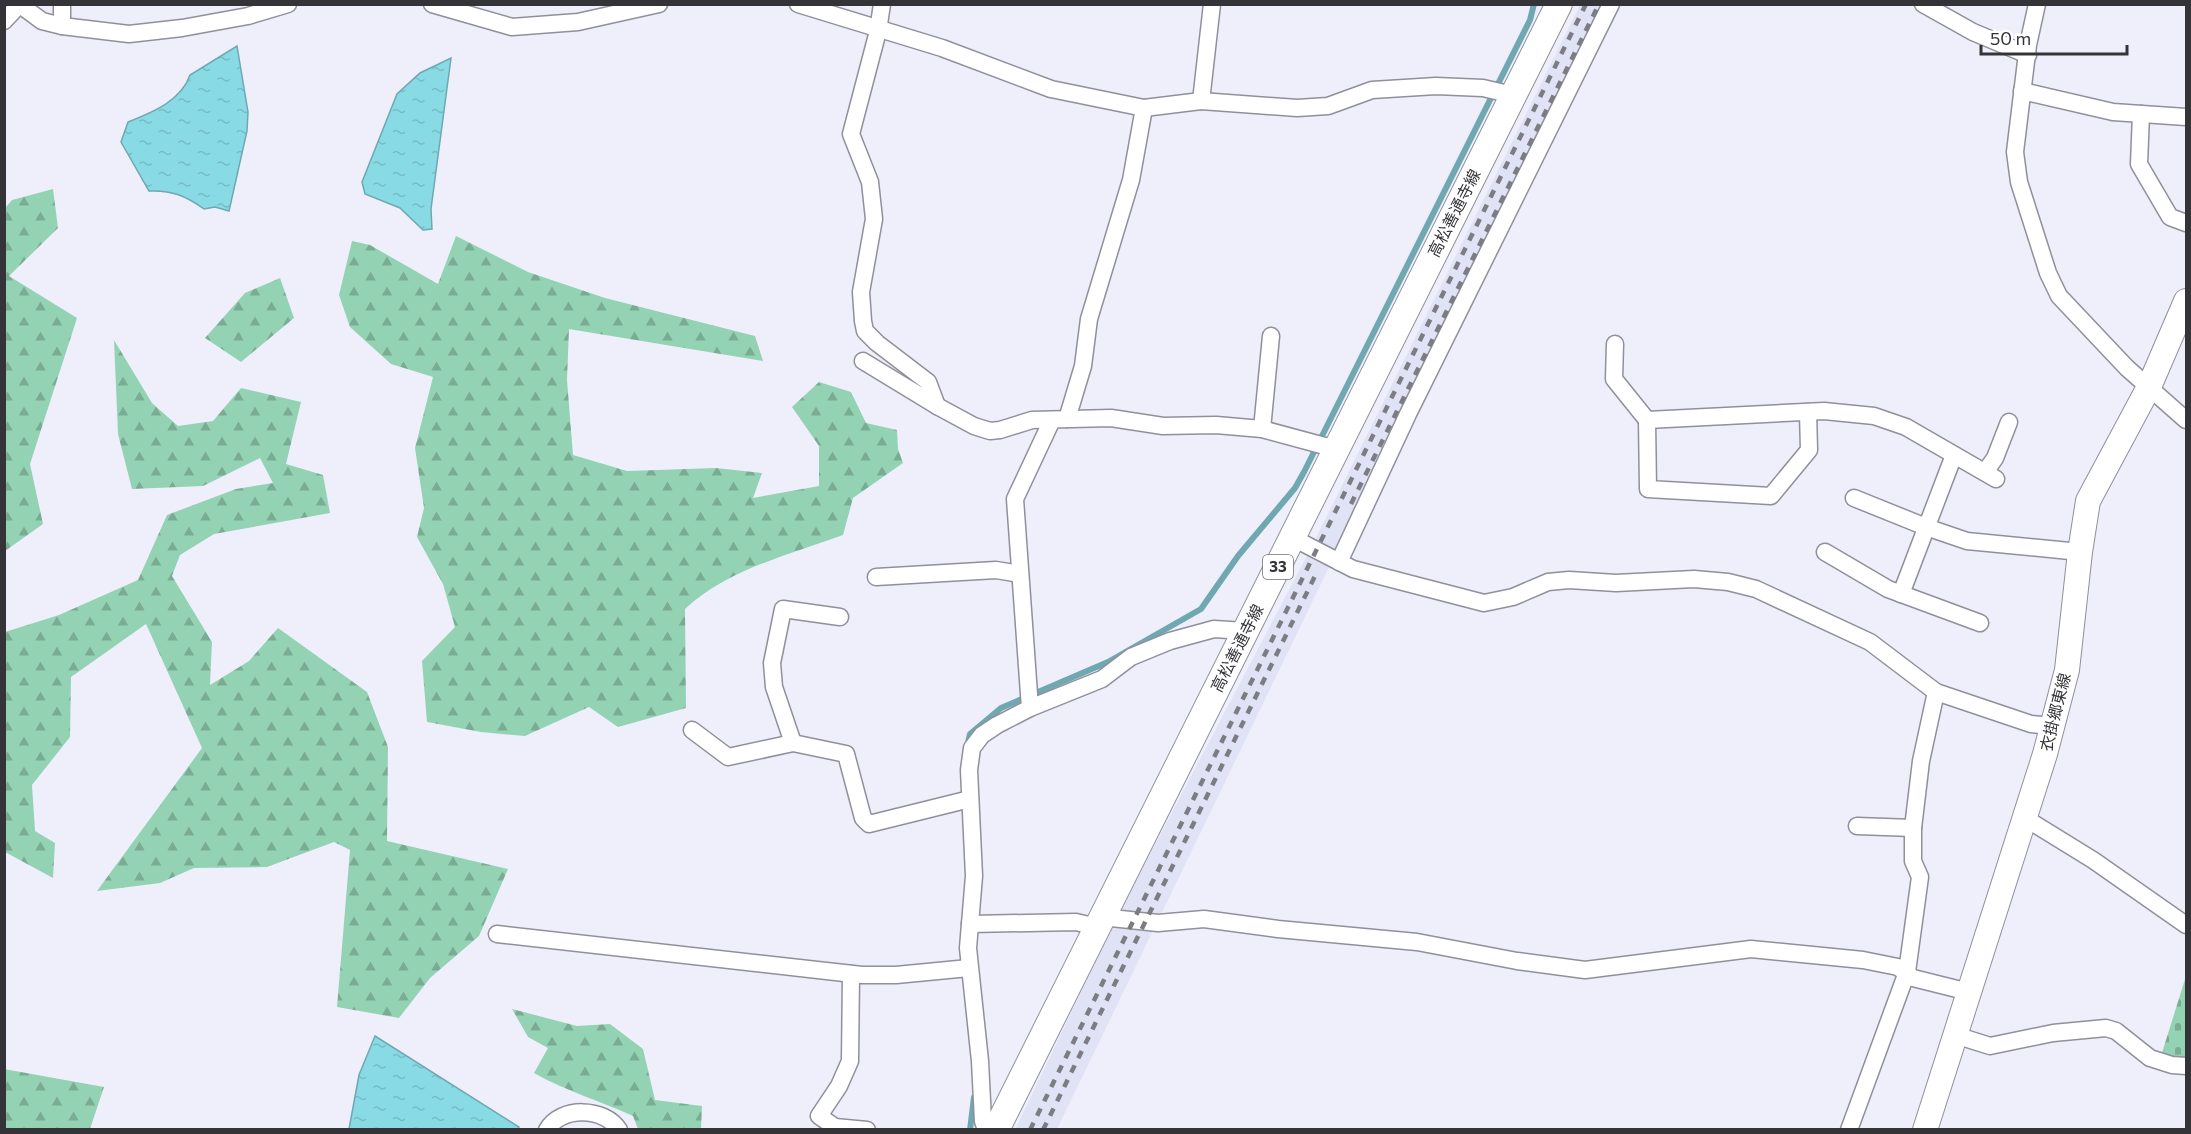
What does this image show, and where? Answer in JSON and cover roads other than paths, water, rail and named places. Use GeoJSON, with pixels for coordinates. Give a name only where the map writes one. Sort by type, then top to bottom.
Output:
{"type":"FeatureCollection","features":[{"type":"Feature","properties":{"kind":"main road","name":"高松善通寺線"},"geometry":{"type":"LineString","coordinates":[[996,1130],[1559,4]]}},
{"type":"Feature","properties":{"kind":"main road","name":"衣掛郷東線"},"geometry":{"type":"LineString","coordinates":[[1925,1130],[2025,818],[2067,670],[2079,552],[2088,501],[2149,387],[2187,301]]}},
{"type":"Feature","properties":{"kind":"street"},"geometry":{"type":"LineString","coordinates":[[62,4],[62,26]]}},
{"type":"Feature","properties":{"kind":"street"},"geometry":{"type":"LineString","coordinates":[[4,21],[19,5],[42,21],[62,26],[129,34],[182,28],[288,4]]}},
{"type":"Feature","properties":{"kind":"street"},"geometry":{"type":"LineString","coordinates":[[432,4],[512,27],[578,22],[659,4]]}},
{"type":"Feature","properties":{"kind":"street"},"geometry":{"type":"LineString","coordinates":[[798,4],[878,31],[942,48],[1051,89],[1144,108],[1202,101],[1297,108],[1328,106],[1372,90],[1436,86],[1483,88],[1513,95]]}},
{"type":"Feature","properties":{"kind":"street"},"geometry":{"type":"LineString","coordinates":[[882,4],[878,31],[853,122],[852,134],[870,182],[874,219],[861,292],[863,321],[865,331],[877,343],[928,382],[937,406]]}},
{"type":"Feature","properties":{"kind":"street"},"geometry":{"type":"LineString","coordinates":[[1202,101],[1212,4]]}},
{"type":"Feature","properties":{"kind":"street"},"geometry":{"type":"LineString","coordinates":[[1339,562],[1408,414],[1611,4]]}},
{"type":"Feature","properties":{"kind":"street"},"geometry":{"type":"LineString","coordinates":[[1923,4],[1973,33],[2028,55]]}},
{"type":"Feature","properties":{"kind":"street"},"geometry":{"type":"LineString","coordinates":[[2037,4],[2028,45],[2015,152],[2019,182],[2049,273],[2060,297],[2127,368],[2187,420]]}},
{"type":"Feature","properties":{"kind":"street"},"geometry":{"type":"LineString","coordinates":[[2022,91],[2113,112],[2187,117]]}},
{"type":"Feature","properties":{"kind":"street"},"geometry":{"type":"LineString","coordinates":[[1030,708],[1015,499],[1060,419],[1083,366],[1089,320],[1131,180],[1144,108]]}},
{"type":"Feature","properties":{"kind":"street"},"geometry":{"type":"LineString","coordinates":[[2141,114],[2139,164],[2170,217],[2187,223]]}},
{"type":"Feature","properties":{"kind":"street"},"geometry":{"type":"LineString","coordinates":[[1262,429],[1271,336]]}},
{"type":"Feature","properties":{"kind":"street"},"geometry":{"type":"LineString","coordinates":[[1615,344],[1614,380],[1647,420],[1648,489],[1771,496],[1809,450],[1808,412]]}},
{"type":"Feature","properties":{"kind":"street"},"geometry":{"type":"LineString","coordinates":[[863,361],[937,406],[974,426],[990,431],[1032,420],[1111,418],[1163,426],[1216,425],[1262,429],[1336,449]]}},
{"type":"Feature","properties":{"kind":"street"},"geometry":{"type":"LineString","coordinates":[[1647,420],[1808,412],[1874,416],[1906,427],[1990,476],[2009,422]]}},
{"type":"Feature","properties":{"kind":"street"},"geometry":{"type":"LineString","coordinates":[[1901,594],[1954,455]]}},
{"type":"Feature","properties":{"kind":"street"},"geometry":{"type":"LineString","coordinates":[[1854,498],[1926,527],[1967,540],[2079,552]]}},
{"type":"Feature","properties":{"kind":"street"},"geometry":{"type":"LineString","coordinates":[[1293,538],[1353,569],[1484,603],[1513,597],[1548,582],[1569,580],[1616,583],[1651,579],[1728,582],[1764,591],[1870,642],[1936,692],[2031,724],[2052,726]]}},
{"type":"Feature","properties":{"kind":"street"},"geometry":{"type":"LineString","coordinates":[[1824,552],[1888,589],[1980,623]]}},
{"type":"Feature","properties":{"kind":"street"},"geometry":{"type":"LineString","coordinates":[[876,577],[996,570],[1020,574]]}},
{"type":"Feature","properties":{"kind":"street"},"geometry":{"type":"LineString","coordinates":[[793,742],[774,687],[772,663],[783,609],[840,617]]}},
{"type":"Feature","properties":{"kind":"street"},"geometry":{"type":"LineString","coordinates":[[986,1130],[969,968],[974,876],[970,799],[972,748],[982,735],[1030,708],[1102,679],[1131,657],[1170,641],[1214,629],[1245,631]]}},
{"type":"Feature","properties":{"kind":"street"},"geometry":{"type":"LineString","coordinates":[[1849,1130],[1907,972],[1920,876],[1913,861],[1913,828],[1921,761],[1936,692]]}},
{"type":"Feature","properties":{"kind":"street"},"geometry":{"type":"LineString","coordinates":[[692,730],[728,757],[793,742],[846,754],[863,818],[869,824],[970,799]]}},
{"type":"Feature","properties":{"kind":"street"},"geometry":{"type":"LineString","coordinates":[[2025,818],[2093,860],[2187,925]]}},
{"type":"Feature","properties":{"kind":"street"},"geometry":{"type":"LineString","coordinates":[[1857,826],[1913,828]]}},
{"type":"Feature","properties":{"kind":"street"},"geometry":{"type":"LineString","coordinates":[[970,924],[1158,923],[1204,919],[1278,929],[1417,942],[1516,961],[1585,970],[1750,949],[1863,960],[1907,972],[1913,978],[1969,992]]}},
{"type":"Feature","properties":{"kind":"street"},"geometry":{"type":"LineString","coordinates":[[497,934],[851,974],[896,975],[969,968]]}},
{"type":"Feature","properties":{"kind":"street"},"geometry":{"type":"LineString","coordinates":[[851,974],[850,1061],[839,1086],[819,1116],[835,1127],[867,1130]]}},
{"type":"Feature","properties":{"kind":"street"},"geometry":{"type":"LineString","coordinates":[[1955,1035],[1990,1046],[2053,1033],[2106,1028],[2116,1031],[2150,1058],[2172,1065],[2187,1066]]}},
{"type":"Feature","properties":{"kind":"street"},"geometry":{"type":"LineString","coordinates":[[547,1130],[551,1122],[571,1114],[594,1112],[614,1122],[619,1130]]}},
{"type":"Feature","properties":{"kind":"water"},"geometry":{"type":"Polygon","coordinates":[[[237,46],[248,112],[247,131],[229,211],[215,207],[204,209],[178,195],[149,191],[121,142],[128,122],[173,99],[186,84],[190,75],[237,46]]]}},
{"type":"Feature","properties":{"kind":"water"},"geometry":{"type":"Polygon","coordinates":[[[451,58],[431,209],[432,229],[423,230],[400,208],[365,194],[362,182],[397,94],[420,73],[451,58]]]}},
{"type":"Feature","properties":{"kind":"water"},"geometry":{"type":"Polygon","coordinates":[[[375,1036],[519,1127],[518,1129],[349,1129],[359,1075],[375,1036]]]}},
{"type":"Feature","properties":{"kind":"waterway"},"geometry":{"type":"LineString","coordinates":[[968,743],[970,734],[1001,708],[1108,662],[1201,609],[1238,556],[1295,488],[1530,20],[1534,4]]}},
{"type":"Feature","properties":{"kind":"waterway"},"geometry":{"type":"LineString","coordinates":[[970,1130],[974,1097]]}},
{"type":"Feature","properties":{"kind":"railway"},"geometry":{"type":"LineString","coordinates":[[1030,1130],[1586,4]]}},
{"type":"Feature","properties":{"kind":"railway"},"geometry":{"type":"LineString","coordinates":[[1351,504],[1599,4]]}},
{"type":"Feature","properties":{"kind":"railway"},"geometry":{"type":"LineString","coordinates":[[1043,1130],[1316,574]]}}]}
